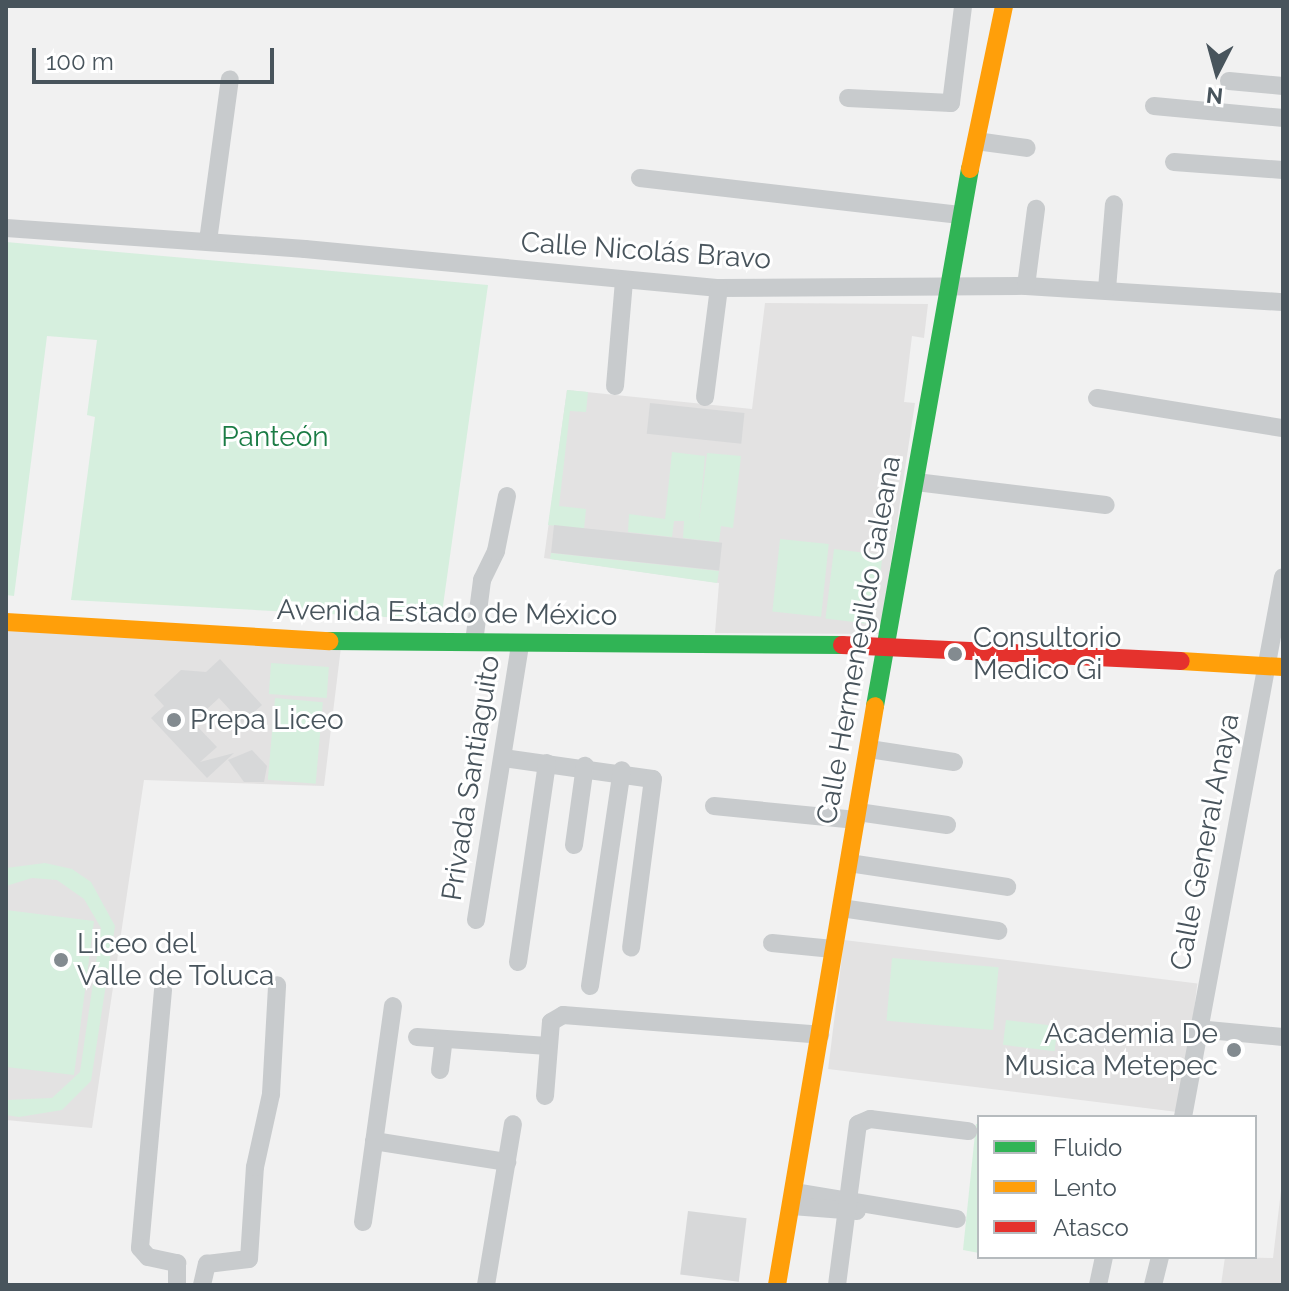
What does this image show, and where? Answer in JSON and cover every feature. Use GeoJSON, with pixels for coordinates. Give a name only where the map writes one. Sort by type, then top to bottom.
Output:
{"type":"FeatureCollection","features":[{"type":"Feature","properties":{"kind":"street"},"geometry":{"type":"LineString","coordinates":[[848,98],[951,103],[963,6]]}},
{"type":"Feature","properties":{"kind":"street","name":"Calle Hermenegildo Galeana"},"geometry":{"type":"LineString","coordinates":[[777,1285],[916,482],[946,288],[1004,6]]}},
{"type":"Feature","properties":{"kind":"street"},"geometry":{"type":"LineString","coordinates":[[208,241],[230,79]]}},
{"type":"Feature","properties":{"kind":"street"},"geometry":{"type":"LineString","coordinates":[[1229,81],[1283,86]]}},
{"type":"Feature","properties":{"kind":"street"},"geometry":{"type":"LineString","coordinates":[[1154,106],[1283,118]]}},
{"type":"Feature","properties":{"kind":"street"},"geometry":{"type":"LineString","coordinates":[[976,141],[1027,148]]}},
{"type":"Feature","properties":{"kind":"street"},"geometry":{"type":"LineString","coordinates":[[1174,162],[1283,170]]}},
{"type":"Feature","properties":{"kind":"street"},"geometry":{"type":"LineString","coordinates":[[640,178],[960,215]]}},
{"type":"Feature","properties":{"kind":"street"},"geometry":{"type":"LineString","coordinates":[[1107,289],[1114,204]]}},
{"type":"Feature","properties":{"kind":"street"},"geometry":{"type":"LineString","coordinates":[[1026,286],[1036,209]]}},
{"type":"Feature","properties":{"kind":"street","name":"Calle Nicolás Bravo"},"geometry":{"type":"LineString","coordinates":[[6,228],[208,241],[719,288],[1026,286],[1283,302]]}},
{"type":"Feature","properties":{"kind":"street"},"geometry":{"type":"LineString","coordinates":[[615,386],[624,281]]}},
{"type":"Feature","properties":{"kind":"street"},"geometry":{"type":"LineString","coordinates":[[705,397],[719,288]]}},
{"type":"Feature","properties":{"kind":"street"},"geometry":{"type":"LineString","coordinates":[[1097,398],[1283,428]]}},
{"type":"Feature","properties":{"kind":"street"},"geometry":{"type":"LineString","coordinates":[[916,482],[1106,505]]}},
{"type":"Feature","properties":{"kind":"street"},"geometry":{"type":"LineString","coordinates":[[474,642],[482,580],[496,551],[507,496]]}},
{"type":"Feature","properties":{"kind":"street","name":"Calle General Anaya"},"geometry":{"type":"LineString","coordinates":[[1183,1115],[1197,1029],[1275,666],[1283,577]]}},
{"type":"Feature","properties":{"kind":"street","name":"Avenida Estado de México"},"geometry":{"type":"LineString","coordinates":[[6,622],[313,640],[887,645]]}},
{"type":"Feature","properties":{"kind":"street","name":"Privada Santiaguito"},"geometry":{"type":"LineString","coordinates":[[476,920],[520,644]]}},
{"type":"Feature","properties":{"kind":"street"},"geometry":{"type":"LineString","coordinates":[[887,645],[1275,666]]}},
{"type":"Feature","properties":{"kind":"street"},"geometry":{"type":"LineString","coordinates":[[869,749],[954,762]]}},
{"type":"Feature","properties":{"kind":"street"},"geometry":{"type":"LineString","coordinates":[[503,758],[645,773],[654,784],[631,948]]}},
{"type":"Feature","properties":{"kind":"street"},"geometry":{"type":"LineString","coordinates":[[518,962],[547,763]]}},
{"type":"Feature","properties":{"kind":"street"},"geometry":{"type":"LineString","coordinates":[[574,845],[585,766]]}},
{"type":"Feature","properties":{"kind":"street"},"geometry":{"type":"LineString","coordinates":[[590,986],[622,770]]}},
{"type":"Feature","properties":{"kind":"street"},"geometry":{"type":"LineString","coordinates":[[714,806],[947,825]]}},
{"type":"Feature","properties":{"kind":"street"},"geometry":{"type":"LineString","coordinates":[[849,863],[1007,887]]}},
{"type":"Feature","properties":{"kind":"street"},"geometry":{"type":"LineString","coordinates":[[841,908],[998,931]]}},
{"type":"Feature","properties":{"kind":"street"},"geometry":{"type":"LineString","coordinates":[[772,943],[833,949]]}},
{"type":"Feature","properties":{"kind":"street"},"geometry":{"type":"LineString","coordinates":[[202,1285],[207,1264],[243,1264],[249,1259],[255,1167],[268,1119],[277,985]]}},
{"type":"Feature","properties":{"kind":"street"},"geometry":{"type":"LineString","coordinates":[[163,990],[156,1113],[144,1168],[143,1254],[177,1263],[177,1285]]}},
{"type":"Feature","properties":{"kind":"street"},"geometry":{"type":"LineString","coordinates":[[363,1222],[393,1006]]}},
{"type":"Feature","properties":{"kind":"street"},"geometry":{"type":"LineString","coordinates":[[545,1096],[551,1022],[563,1015],[820,1035]]}},
{"type":"Feature","properties":{"kind":"street"},"geometry":{"type":"LineString","coordinates":[[1197,1029],[1283,1037]]}},
{"type":"Feature","properties":{"kind":"street"},"geometry":{"type":"LineString","coordinates":[[417,1037],[548,1046]]}},
{"type":"Feature","properties":{"kind":"street"},"geometry":{"type":"LineString","coordinates":[[440,1070],[444,1039]]}},
{"type":"Feature","properties":{"kind":"street"},"geometry":{"type":"LineString","coordinates":[[837,1285],[856,1129],[863,1121],[968,1131]]}},
{"type":"Feature","properties":{"kind":"street"},"geometry":{"type":"LineString","coordinates":[[486,1285],[513,1124]]}},
{"type":"Feature","properties":{"kind":"street"},"geometry":{"type":"LineString","coordinates":[[374,1141],[507,1162]]}},
{"type":"Feature","properties":{"kind":"street"},"geometry":{"type":"LineString","coordinates":[[793,1199],[957,1219]]}},
{"type":"Feature","properties":{"kind":"street"},"geometry":{"type":"LineString","coordinates":[[1098,1285],[1104,1259]]}},
{"type":"Feature","properties":{"kind":"street"},"geometry":{"type":"LineString","coordinates":[[1153,1285],[1160,1259]]}},
{"type":"Feature","properties":{"kind":"shaded area"},"geometry":{"type":"Polygon","coordinates":[[[765,303],[928,304],[924,338],[912,336],[904,402],[915,403],[880,634],[715,633],[719,583],[544,558],[567,390],[752,409],[765,303]]]}},
{"type":"Feature","properties":{"kind":"shaded area","name":"Liceo del Valle de Toluca"},"geometry":{"type":"Polygon","coordinates":[[[6,624],[341,647],[324,786],[144,780],[92,1128],[6,1120],[6,624]]]}},
{"type":"Feature","properties":{"kind":"shaded area"},"geometry":{"type":"Polygon","coordinates":[[[844,940],[1197,983],[1182,1112],[828,1069],[844,940]]]}},
{"type":"Feature","properties":{"kind":"shaded area"},"geometry":{"type":"Polygon","coordinates":[[[1283,1174],[1283,1285],[1221,1285],[1225,1259],[1273,1258],[1283,1174]]]}},
{"type":"Feature","properties":{"kind":"green space","name":"Panteón"},"geometry":{"type":"Polygon","coordinates":[[[6,242],[488,285],[441,620],[71,600],[95,417],[87,415],[97,340],[47,336],[14,596],[6,595],[6,242]]]}},
{"type":"Feature","properties":{"kind":"green space"},"geometry":{"type":"Polygon","coordinates":[[[567,390],[588,392],[586,412],[570,411],[559,506],[586,509],[584,529],[548,525],[567,390]]]}},
{"type":"Feature","properties":{"kind":"green space"},"geometry":{"type":"Polygon","coordinates":[[[672,452],[705,456],[699,523],[707,453],[741,456],[733,528],[721,526],[719,542],[683,538],[684,521],[674,521],[672,537],[628,532],[629,514],[665,519],[672,452]]]}},
{"type":"Feature","properties":{"kind":"green space"},"geometry":{"type":"Polygon","coordinates":[[[780,539],[829,544],[821,617],[772,612],[780,539]]]}},
{"type":"Feature","properties":{"kind":"green space"},"geometry":{"type":"Polygon","coordinates":[[[834,549],[883,555],[874,624],[825,618],[834,549]]]}},
{"type":"Feature","properties":{"kind":"green space"},"geometry":{"type":"Polygon","coordinates":[[[551,553],[719,571],[717,583],[550,559],[551,553]]]}},
{"type":"Feature","properties":{"kind":"green space"},"geometry":{"type":"Polygon","coordinates":[[[271,663],[329,667],[327,698],[269,694],[271,663]]]}},
{"type":"Feature","properties":{"kind":"green space"},"geometry":{"type":"Polygon","coordinates":[[[275,698],[323,702],[316,784],[268,780],[275,698]]]}},
{"type":"Feature","properties":{"kind":"green space"},"geometry":{"type":"Polygon","coordinates":[[[45,863],[72,869],[91,882],[115,926],[91,1081],[62,1110],[19,1117],[6,1115],[6,1100],[52,1098],[80,1072],[101,928],[84,899],[57,880],[32,878],[6,886],[6,868],[45,863]]]}},
{"type":"Feature","properties":{"kind":"green space"},"geometry":{"type":"Polygon","coordinates":[[[6,910],[94,921],[74,1075],[6,1067],[6,910]]]}},
{"type":"Feature","properties":{"kind":"green space"},"geometry":{"type":"Polygon","coordinates":[[[892,958],[999,967],[993,1030],[887,1021],[892,958]]]}},
{"type":"Feature","properties":{"kind":"green space"},"geometry":{"type":"Polygon","coordinates":[[[1006,1020],[1058,1026],[1055,1051],[1003,1045],[1006,1020]]]}},
{"type":"Feature","properties":{"kind":"green space"},"geometry":{"type":"Polygon","coordinates":[[[976,1124],[977,1124],[977,1253],[963,1250],[976,1124]]]}},
{"type":"Feature","properties":{"kind":"building"},"geometry":{"type":"Polygon","coordinates":[[[650,403],[744,413],[741,444],[647,434],[650,403]]]}},
{"type":"Feature","properties":{"kind":"building"},"geometry":{"type":"Polygon","coordinates":[[[554,525],[722,543],[719,571],[551,553],[554,525]]]}},
{"type":"Feature","properties":{"kind":"building","name":"Prepa Liceo"},"geometry":{"type":"Polygon","coordinates":[[[220,659],[262,705],[242,723],[219,698],[193,722],[217,747],[200,762],[234,753],[207,778],[151,718],[164,706],[154,695],[181,670],[206,672],[220,659]]]}},
{"type":"Feature","properties":{"kind":"building"},"geometry":{"type":"Polygon","coordinates":[[[252,750],[267,766],[264,782],[244,782],[228,760],[252,750]]]}},
{"type":"Feature","properties":{"kind":"building"},"geometry":{"type":"Polygon","coordinates":[[[688,1211],[747,1218],[739,1282],[680,1275],[688,1211]]]}},
{"type":"Feature","properties":{"kind":"traffic: fast"},"geometry":{"type":"LineString","coordinates":[[875,706],[970,169]]}},
{"type":"Feature","properties":{"kind":"traffic: fast"},"geometry":{"type":"LineString","coordinates":[[329,641],[842,645]]}},
{"type":"Feature","properties":{"kind":"traffic: slow"},"geometry":{"type":"LineString","coordinates":[[970,169],[1004,6]]}},
{"type":"Feature","properties":{"kind":"traffic: slow"},"geometry":{"type":"LineString","coordinates":[[6,622],[329,641]]}},
{"type":"Feature","properties":{"kind":"traffic: slow"},"geometry":{"type":"LineString","coordinates":[[1181,661],[1283,667]]}},
{"type":"Feature","properties":{"kind":"traffic: slow"},"geometry":{"type":"LineString","coordinates":[[777,1285],[875,706]]}},
{"type":"Feature","properties":{"kind":"traffic: jam"},"geometry":{"type":"LineString","coordinates":[[842,645],[1181,661]]}},
{"type":"Feature","properties":{"kind":"place","name":"Consultorio Medico Gi"},"geometry":{"type":"Point","coordinates":[955,654]}},
{"type":"Feature","properties":{"kind":"place","name":"Prepa Liceo"},"geometry":{"type":"Point","coordinates":[174,720]}},
{"type":"Feature","properties":{"kind":"place","name":"Liceo del Valle de Toluca"},"geometry":{"type":"Point","coordinates":[61,960]}},
{"type":"Feature","properties":{"kind":"place","name":"Academia De Musica Metepec"},"geometry":{"type":"Point","coordinates":[1234,1050]}}]}
